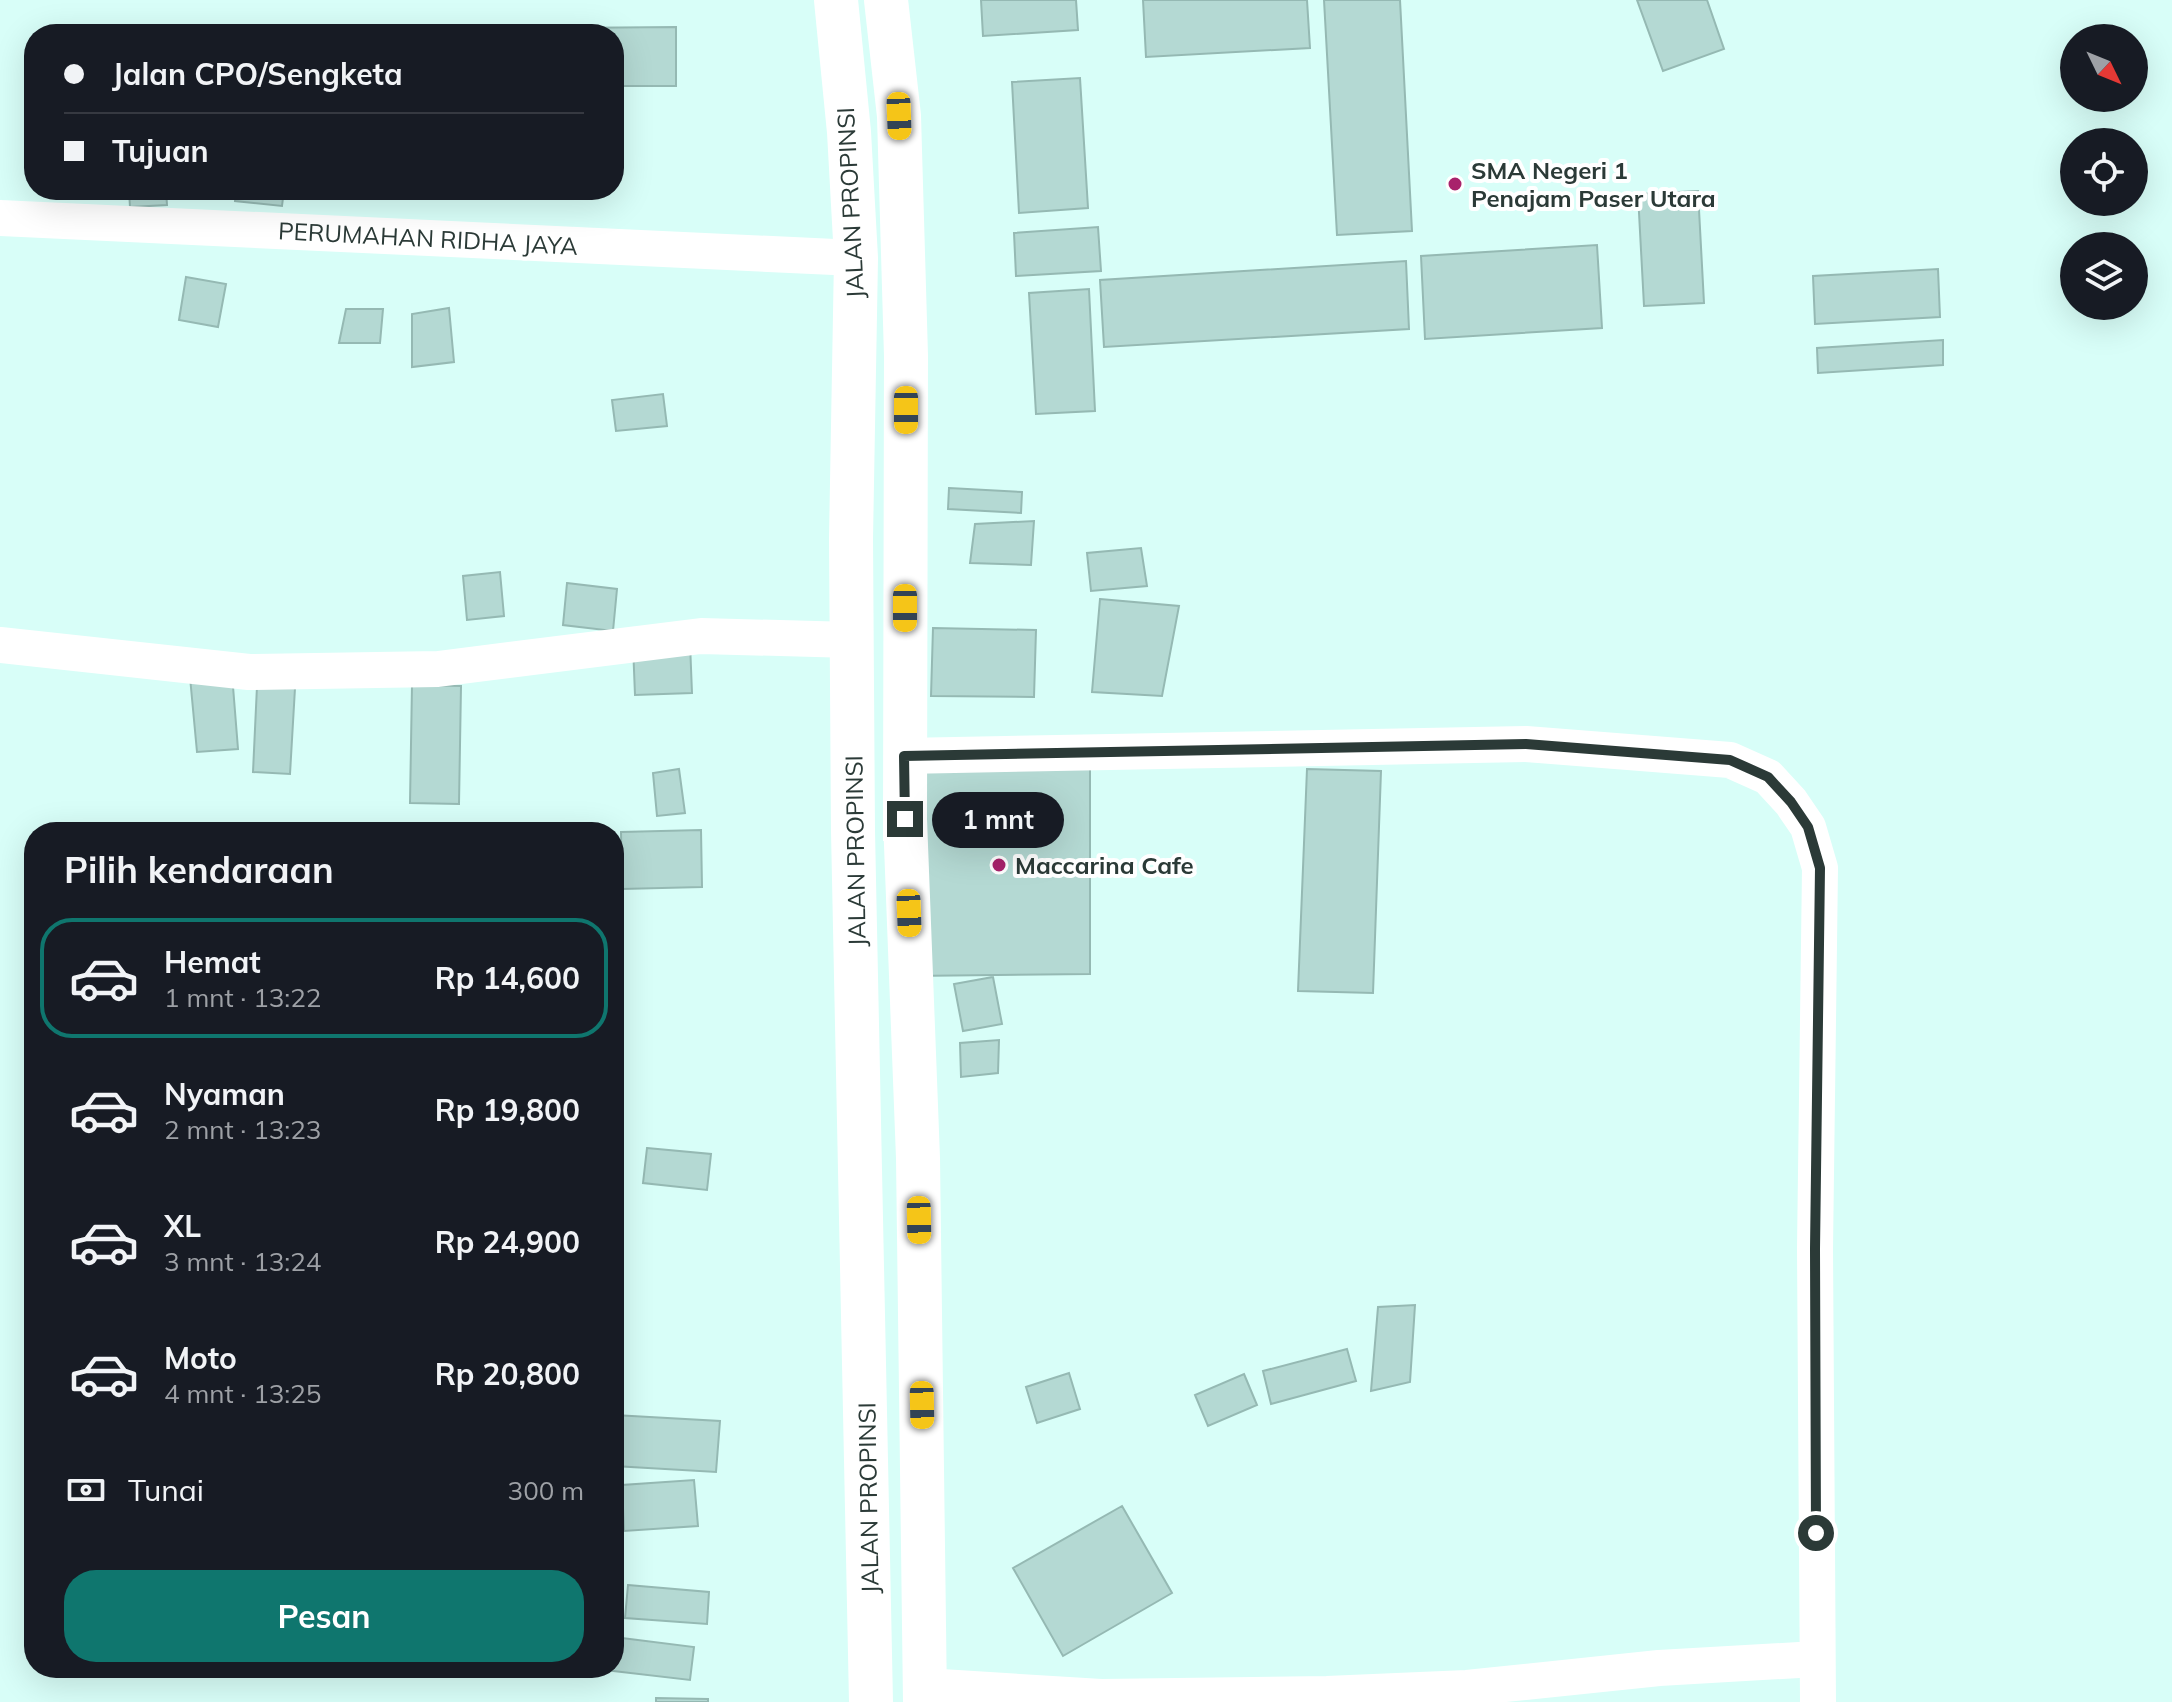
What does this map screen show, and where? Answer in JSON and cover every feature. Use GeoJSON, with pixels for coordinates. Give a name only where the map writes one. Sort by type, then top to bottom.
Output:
{"type":"FeatureCollection","features":[{"type":"Feature","properties":{"kind":"highway","name":"JALAN PROPINSI"},"geometry":{"type":"LineString","coordinates":[[836,0],[849,132],[856,258],[851,539],[854,847],[871,1702]]}},
{"type":"Feature","properties":{"kind":"highway"},"geometry":{"type":"LineString","coordinates":[[886,0],[899,116],[906,356],[904,756],[918,1158],[925,1694]]}},
{"type":"Feature","properties":{"kind":"highway"},"geometry":{"type":"LineString","coordinates":[[870,1640],[925,1637]]}},
{"type":"Feature","properties":{"kind":"street","name":"PERUMAHAN RIDHA JAYA"},"geometry":{"type":"LineString","coordinates":[[0,218],[856,258]]}},
{"type":"Feature","properties":{"kind":"street"},"geometry":{"type":"LineString","coordinates":[[0,645],[249,672],[438,669],[701,636],[852,640]]}},
{"type":"Feature","properties":{"kind":"street"},"geometry":{"type":"LineString","coordinates":[[904,756],[1526,744],[1730,760],[1768,777],[1808,827],[1820,868],[1815,1249],[1818,1702]]}},
{"type":"Feature","properties":{"kind":"street"},"geometry":{"type":"LineString","coordinates":[[925,1694],[1101,1697],[1327,1694],[1467,1688],[1659,1668],[1816,1659]]}},
{"type":"Feature","properties":{"kind":"building"},"geometry":{"type":"Polygon","coordinates":[[[981,0],[1076,0],[1078,30],[983,36],[981,0]]]}},
{"type":"Feature","properties":{"kind":"building"},"geometry":{"type":"Polygon","coordinates":[[[1143,0],[1307,0],[1310,48],[1146,57],[1143,0]]]}},
{"type":"Feature","properties":{"kind":"building"},"geometry":{"type":"Polygon","coordinates":[[[1324,0],[1400,0],[1412,231],[1337,235],[1324,0]]]}},
{"type":"Feature","properties":{"kind":"building"},"geometry":{"type":"Polygon","coordinates":[[[1637,0],[1707,0],[1724,49],[1663,71],[1637,0]]]}},
{"type":"Feature","properties":{"kind":"building"},"geometry":{"type":"Polygon","coordinates":[[[624,27],[676,27],[676,86],[624,86],[624,27]]]}},
{"type":"Feature","properties":{"kind":"building"},"geometry":{"type":"Polygon","coordinates":[[[1080,78],[1088,208],[1019,213],[1012,82],[1080,78]]]}},
{"type":"Feature","properties":{"kind":"building"},"geometry":{"type":"Polygon","coordinates":[[[1698,191],[1704,303],[1644,306],[1638,194],[1698,191]]]}},
{"type":"Feature","properties":{"kind":"building"},"geometry":{"type":"Polygon","coordinates":[[[130,200],[167,200],[167,205],[130,207],[130,200]]]}},
{"type":"Feature","properties":{"kind":"building"},"geometry":{"type":"Polygon","coordinates":[[[235,200],[283,200],[282,206],[235,200]]]}},
{"type":"Feature","properties":{"kind":"building"},"geometry":{"type":"Polygon","coordinates":[[[1098,227],[1101,271],[1016,276],[1014,233],[1098,227]]]}},
{"type":"Feature","properties":{"kind":"building"},"geometry":{"type":"Polygon","coordinates":[[[1597,245],[1602,328],[1425,339],[1421,256],[1597,245]]]}},
{"type":"Feature","properties":{"kind":"building"},"geometry":{"type":"Polygon","coordinates":[[[1406,261],[1409,329],[1104,347],[1100,280],[1406,261]]]}},
{"type":"Feature","properties":{"kind":"building"},"geometry":{"type":"Polygon","coordinates":[[[1938,269],[1940,317],[1815,324],[1813,276],[1938,269]]]}},
{"type":"Feature","properties":{"kind":"building"},"geometry":{"type":"Polygon","coordinates":[[[186,277],[226,284],[218,327],[179,320],[186,277]]]}},
{"type":"Feature","properties":{"kind":"building"},"geometry":{"type":"Polygon","coordinates":[[[1089,289],[1095,411],[1036,414],[1029,293],[1089,289]]]}},
{"type":"Feature","properties":{"kind":"building"},"geometry":{"type":"Polygon","coordinates":[[[449,308],[454,362],[412,367],[412,314],[449,308]]]}},
{"type":"Feature","properties":{"kind":"building"},"geometry":{"type":"Polygon","coordinates":[[[346,309],[383,309],[380,343],[339,343],[346,309]]]}},
{"type":"Feature","properties":{"kind":"building"},"geometry":{"type":"Polygon","coordinates":[[[1943,340],[1943,365],[1818,373],[1817,348],[1943,340]]]}},
{"type":"Feature","properties":{"kind":"building"},"geometry":{"type":"Polygon","coordinates":[[[663,394],[667,426],[616,431],[612,400],[663,394]]]}},
{"type":"Feature","properties":{"kind":"building"},"geometry":{"type":"Polygon","coordinates":[[[949,488],[1022,492],[1021,513],[948,509],[949,488]]]}},
{"type":"Feature","properties":{"kind":"building"},"geometry":{"type":"Polygon","coordinates":[[[1034,521],[1031,565],[970,563],[975,524],[1034,521]]]}},
{"type":"Feature","properties":{"kind":"building"},"geometry":{"type":"Polygon","coordinates":[[[1141,548],[1147,586],[1091,591],[1087,553],[1141,548]]]}},
{"type":"Feature","properties":{"kind":"building"},"geometry":{"type":"Polygon","coordinates":[[[500,572],[504,616],[467,620],[463,576],[500,572]]]}},
{"type":"Feature","properties":{"kind":"building"},"geometry":{"type":"Polygon","coordinates":[[[567,583],[617,589],[613,631],[563,625],[567,583]]]}},
{"type":"Feature","properties":{"kind":"building"},"geometry":{"type":"Polygon","coordinates":[[[1100,599],[1179,606],[1162,696],[1092,692],[1100,599]]]}},
{"type":"Feature","properties":{"kind":"building"},"geometry":{"type":"Polygon","coordinates":[[[933,628],[1036,630],[1034,697],[931,696],[933,628]]]}},
{"type":"Feature","properties":{"kind":"building"},"geometry":{"type":"Polygon","coordinates":[[[690,643],[692,693],[635,695],[633,645],[690,643]]]}},
{"type":"Feature","properties":{"kind":"building"},"geometry":{"type":"Polygon","coordinates":[[[232,674],[238,749],[197,752],[190,677],[232,674]]]}},
{"type":"Feature","properties":{"kind":"building"},"geometry":{"type":"Polygon","coordinates":[[[412,685],[461,686],[459,804],[410,803],[412,685]]]}},
{"type":"Feature","properties":{"kind":"building"},"geometry":{"type":"Polygon","coordinates":[[[257,686],[295,688],[290,774],[253,772],[257,686]]]}},
{"type":"Feature","properties":{"kind":"building","name":"Maccarina Cafe"},"geometry":{"type":"Polygon","coordinates":[[[1090,753],[1090,974],[911,976],[904,756],[1090,753]]]}},
{"type":"Feature","properties":{"kind":"building"},"geometry":{"type":"Polygon","coordinates":[[[679,769],[685,813],[657,816],[653,773],[679,769]]]}},
{"type":"Feature","properties":{"kind":"building"},"geometry":{"type":"Polygon","coordinates":[[[1307,769],[1381,771],[1373,993],[1298,991],[1307,769]]]}},
{"type":"Feature","properties":{"kind":"building"},"geometry":{"type":"Polygon","coordinates":[[[701,830],[702,887],[624,889],[624,832],[701,830]]]}},
{"type":"Feature","properties":{"kind":"building"},"geometry":{"type":"Polygon","coordinates":[[[993,977],[1002,1024],[963,1031],[954,984],[993,977]]]}},
{"type":"Feature","properties":{"kind":"building"},"geometry":{"type":"Polygon","coordinates":[[[999,1040],[998,1073],[961,1077],[960,1043],[999,1040]]]}},
{"type":"Feature","properties":{"kind":"building"},"geometry":{"type":"Polygon","coordinates":[[[647,1148],[711,1154],[707,1190],[643,1183],[647,1148]]]}},
{"type":"Feature","properties":{"kind":"building"},"geometry":{"type":"Polygon","coordinates":[[[1415,1305],[1410,1382],[1371,1391],[1378,1307],[1415,1305]]]}},
{"type":"Feature","properties":{"kind":"building"},"geometry":{"type":"Polygon","coordinates":[[[1347,1349],[1356,1381],[1271,1404],[1263,1371],[1347,1349]]]}},
{"type":"Feature","properties":{"kind":"building"},"geometry":{"type":"Polygon","coordinates":[[[1069,1373],[1080,1409],[1037,1423],[1026,1387],[1069,1373]]]}},
{"type":"Feature","properties":{"kind":"building"},"geometry":{"type":"Polygon","coordinates":[[[1244,1374],[1257,1405],[1208,1426],[1195,1395],[1244,1374]]]}},
{"type":"Feature","properties":{"kind":"building"},"geometry":{"type":"Polygon","coordinates":[[[624,1416],[720,1421],[716,1472],[624,1467],[624,1416]]]}},
{"type":"Feature","properties":{"kind":"building"},"geometry":{"type":"Polygon","coordinates":[[[694,1480],[698,1526],[624,1531],[624,1485],[694,1480]]]}},
{"type":"Feature","properties":{"kind":"building"},"geometry":{"type":"Polygon","coordinates":[[[1122,1506],[1172,1593],[1063,1656],[1013,1568],[1122,1506]]]}},
{"type":"Feature","properties":{"kind":"building"},"geometry":{"type":"Polygon","coordinates":[[[628,1585],[709,1592],[707,1624],[625,1618],[628,1585]]]}},
{"type":"Feature","properties":{"kind":"building"},"geometry":{"type":"Polygon","coordinates":[[[624,1638],[694,1647],[690,1680],[624,1672],[624,1638]]]}},
{"type":"Feature","properties":{"kind":"building"},"geometry":{"type":"Polygon","coordinates":[[[656,1698],[708,1699],[708,1702],[656,1702],[656,1698]]]}},
{"type":"Feature","properties":{"kind":"place","name":"SMA Negeri 1 Penajam Paser Utara"},"geometry":{"type":"Point","coordinates":[1455,184]}},
{"type":"Feature","properties":{"kind":"place","name":"Maccarina Cafe"},"geometry":{"type":"Point","coordinates":[999,865]}},
{"type":"Feature","properties":{"kind":"route"},"geometry":{"type":"LineString","coordinates":[[905,819],[904,756],[1526,744],[1730,760],[1768,777],[1808,827],[1820,868],[1815,1249],[1816,1533]]}}]}
